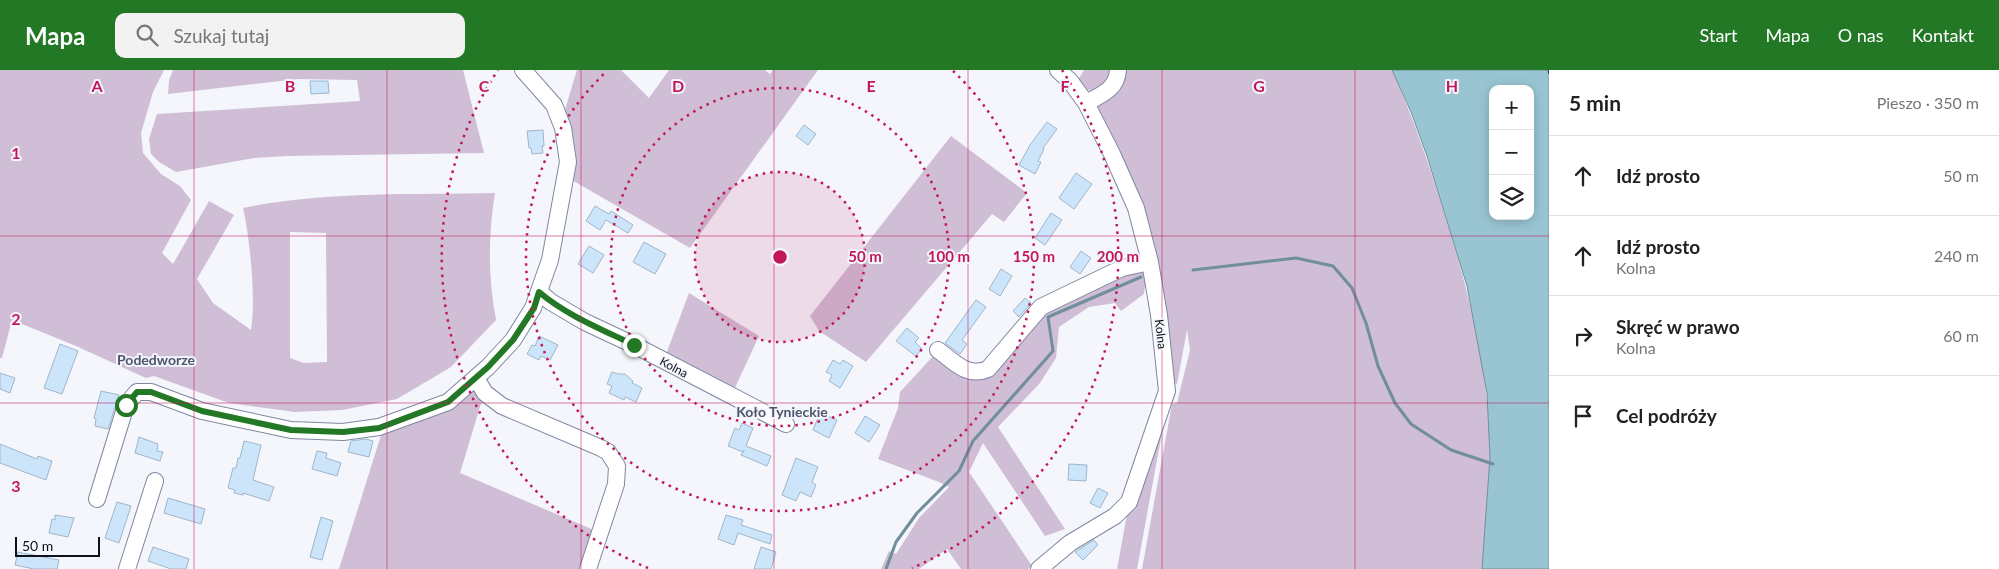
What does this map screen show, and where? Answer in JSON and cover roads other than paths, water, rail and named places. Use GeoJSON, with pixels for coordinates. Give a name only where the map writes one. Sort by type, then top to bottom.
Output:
{"type":"FeatureCollection","features":[{"type":"Feature","properties":{"kind":"street"},"geometry":{"type":"LineString","coordinates":[[97,500],[126,405],[137,392],[151,392],[202,411],[291,430],[343,432],[379,428],[448,402],[476,378],[513,340],[534,308],[550,260],[568,162],[563,128],[554,104],[523,70]]}},
{"type":"Feature","properties":{"kind":"street"},"geometry":{"type":"LineString","coordinates":[[1086,102],[1111,89],[1118,75],[1118,70]]}},
{"type":"Feature","properties":{"kind":"street","name":"Kolna"},"geometry":{"type":"LineString","coordinates":[[1039,569],[1070,543],[1115,516],[1129,502],[1167,391],[1160,325],[1150,262],[1136,208],[1086,102],[1068,74]]}},
{"type":"Feature","properties":{"kind":"street"},"geometry":{"type":"LineString","coordinates":[[938,350],[968,372],[982,371],[988,368],[1042,307],[1122,268],[1150,262]]}},
{"type":"Feature","properties":{"kind":"street","name":"Kolna"},"geometry":{"type":"LineString","coordinates":[[539,292],[551,302],[585,322],[634,345],[786,424]]}},
{"type":"Feature","properties":{"kind":"street"},"geometry":{"type":"LineString","coordinates":[[476,378],[485,394],[502,406],[601,448],[608,452],[617,466],[616,484],[588,569]]}},
{"type":"Feature","properties":{"kind":"street"},"geometry":{"type":"LineString","coordinates":[[127,569],[156,480]]}},
{"type":"Feature","properties":{"kind":"water"},"geometry":{"type":"Polygon","coordinates":[[[1392,70],[1549,70],[1549,569],[1482,569],[1490,457],[1487,393],[1467,286],[1427,156],[1411,112],[1392,70]]]}},
{"type":"Feature","properties":{"kind":"waterway"},"geometry":{"type":"LineString","coordinates":[[1193,270],[1296,258],[1333,266],[1352,288],[1366,323],[1378,366],[1395,403],[1411,424],[1451,450],[1493,464]]}},
{"type":"Feature","properties":{"kind":"waterway"},"geometry":{"type":"LineString","coordinates":[[886,569],[896,542],[917,513],[959,471],[973,441],[1053,351],[1048,317],[1141,277]]}},
{"type":"Feature","properties":{"kind":"district","name":"Podedworze"},"geometry":{"type":"Point","coordinates":[156,359]}},
{"type":"Feature","properties":{"kind":"district","name":"Koło Tynieckie"},"geometry":{"type":"Point","coordinates":[782,411]}}]}
